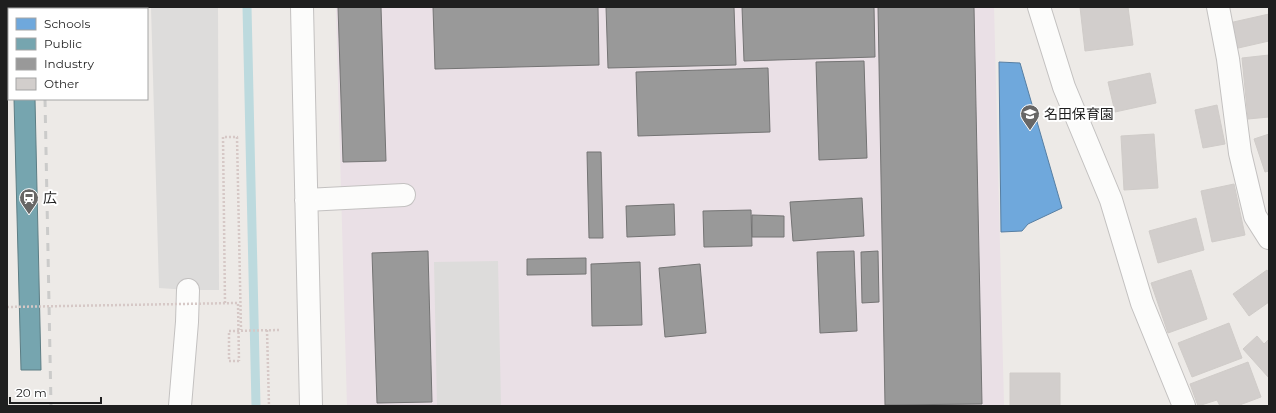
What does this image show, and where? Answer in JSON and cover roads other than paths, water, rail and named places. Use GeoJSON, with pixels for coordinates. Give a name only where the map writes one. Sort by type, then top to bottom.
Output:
{"type":"FeatureCollection","features":[{"type":"Feature","properties":{"kind":"street"},"geometry":{"type":"LineString","coordinates":[[302,7],[311,406]]}},
{"type":"Feature","properties":{"kind":"street"},"geometry":{"type":"LineString","coordinates":[[1039,7],[1064,87],[1111,200],[1142,303],[1184,406]]}},
{"type":"Feature","properties":{"kind":"street"},"geometry":{"type":"LineString","coordinates":[[1218,7],[1228,59],[1240,153],[1255,216],[1269,238]]}},
{"type":"Feature","properties":{"kind":"street"},"geometry":{"type":"LineString","coordinates":[[306,200],[404,195]]}},
{"type":"Feature","properties":{"kind":"street"},"geometry":{"type":"LineString","coordinates":[[180,406],[187,322],[188,290]]}},
{"type":"Feature","properties":{"kind":"waterway"},"geometry":{"type":"LineString","coordinates":[[247,7],[256,406]]}},
{"type":"Feature","properties":{"kind":"railway"},"geometry":{"type":"LineString","coordinates":[[45,100],[51,406]]}},
{"type":"Feature","properties":{"kind":"place","name":"名田保育園"},"geometry":{"type":"Point","coordinates":[1030,131]}},
{"type":"Feature","properties":{"kind":"place","name":"広"},"geometry":{"type":"Point","coordinates":[29,215]}}]}
